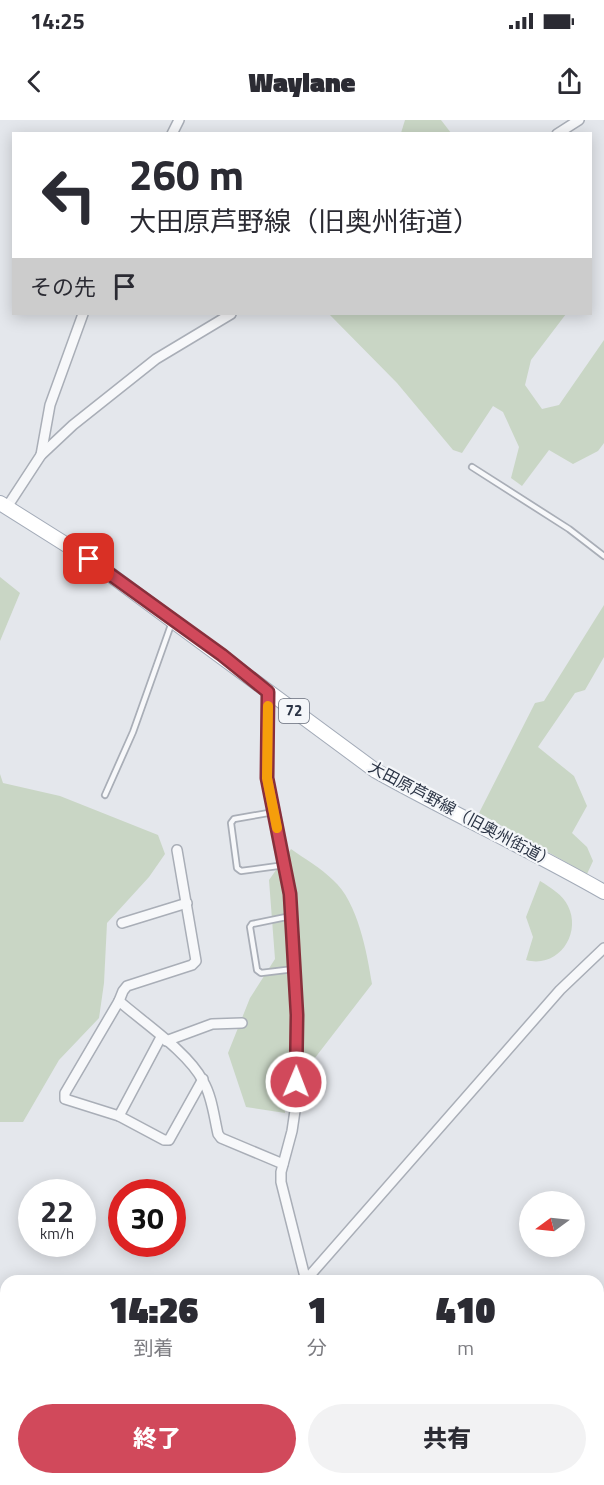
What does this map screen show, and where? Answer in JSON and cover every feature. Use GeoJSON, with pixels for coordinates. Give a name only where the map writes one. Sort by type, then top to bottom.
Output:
{"type":"FeatureCollection","features":[{"type":"Feature","properties":{"kind":"main road","name":"大田原芦野線（旧奥州街道）"},"geometry":{"type":"LineString","coordinates":[[4,505],[89,559],[376,771],[428,800],[544,857],[604,892]]}},
{"type":"Feature","properties":{"kind":"street"},"geometry":{"type":"LineString","coordinates":[[560,132],[579,120]]}},
{"type":"Feature","properties":{"kind":"street"},"geometry":{"type":"LineString","coordinates":[[41,455],[50,405],[83,315]]}},
{"type":"Feature","properties":{"kind":"street"},"geometry":{"type":"LineString","coordinates":[[4,505],[41,455],[74,424],[156,359],[229,315]]}},
{"type":"Feature","properties":{"kind":"street"},"geometry":{"type":"LineString","coordinates":[[268,692],[267,778],[285,865],[291,916],[297,1015],[296,1104],[292,1131],[281,1172],[281,1182],[304,1275]]}},
{"type":"Feature","properties":{"kind":"street"},"geometry":{"type":"LineString","coordinates":[[177,850],[196,961],[192,965],[127,986],[65,1093],[65,1099],[119,1116],[164,1140],[169,1140],[203,1079]]}},
{"type":"Feature","properties":{"kind":"street"},"geometry":{"type":"LineString","coordinates":[[122,923],[187,903]]}},
{"type":"Feature","properties":{"kind":"street"},"geometry":{"type":"LineString","coordinates":[[310,1275],[560,990],[604,948]]}},
{"type":"Feature","properties":{"kind":"street"},"geometry":{"type":"LineString","coordinates":[[119,1001],[185,1058],[203,1079],[221,1138],[283,1164]]}},
{"type":"Feature","properties":{"kind":"street"},"geometry":{"type":"LineString","coordinates":[[119,1116],[163,1039],[212,1024],[242,1023]]}},
{"type":"Feature","properties":{"kind":"lane"},"geometry":{"type":"LineString","coordinates":[[472,468],[569,529],[604,556]]}},
{"type":"Feature","properties":{"kind":"lane"},"geometry":{"type":"LineString","coordinates":[[105,795],[133,732],[173,620]]}},
{"type":"Feature","properties":{"kind":"lane"},"geometry":{"type":"LineString","coordinates":[[274,812],[234,819],[231,823],[237,868],[241,871],[285,865]]}},
{"type":"Feature","properties":{"kind":"lane"},"geometry":{"type":"LineString","coordinates":[[291,916],[252,924],[250,927],[257,970],[261,973],[294,969]]}},
{"type":"Feature","properties":{"kind":"green space"},"geometry":{"type":"Polygon","coordinates":[[[405,120],[441,120],[450,132],[401,132],[405,120]]]}},
{"type":"Feature","properties":{"kind":"green space"},"geometry":{"type":"Polygon","coordinates":[[[330,315],[565,315],[531,360],[525,385],[542,409],[559,405],[604,340],[604,443],[598,451],[573,464],[549,450],[522,486],[511,478],[519,447],[503,412],[493,406],[462,453],[453,450],[397,383],[330,315]]]}},
{"type":"Feature","properties":{"kind":"green space"},"geometry":{"type":"Polygon","coordinates":[[[0,577],[20,593],[0,641],[0,577]]]}},
{"type":"Feature","properties":{"kind":"green space"},"geometry":{"type":"Polygon","coordinates":[[[604,605],[604,657],[585,690],[575,693],[538,747],[574,776],[587,806],[572,833],[587,847],[593,861],[587,874],[479,813],[535,703],[544,701],[604,605]]]}},
{"type":"Feature","properties":{"kind":"green space"},"geometry":{"type":"Polygon","coordinates":[[[0,774],[3,783],[60,796],[158,835],[165,854],[149,877],[107,923],[104,983],[99,1018],[59,1060],[23,1122],[0,1122],[0,774]]]}},
{"type":"Feature","properties":{"kind":"green space"},"geometry":{"type":"Polygon","coordinates":[[[291,849],[328,876],[349,901],[360,929],[372,984],[284,1098],[285,1113],[246,1107],[228,1053],[250,998],[275,959],[269,880],[291,849]]]}},
{"type":"Feature","properties":{"kind":"green space"},"geometry":{"type":"Polygon","coordinates":[[[540,881],[566,902],[572,917],[572,928],[564,947],[557,954],[538,961],[526,960],[533,937],[526,917],[540,881]]]}},
{"type":"Feature","properties":{"kind":"slow traffic"},"geometry":{"type":"LineString","coordinates":[[268,706],[267,778],[277,828]]}},
{"type":"Feature","properties":{"kind":"route"},"geometry":{"type":"LineString","coordinates":[[89,559],[222,655],[268,692],[268,790],[290,894],[297,1015],[296,1082]]}}]}
